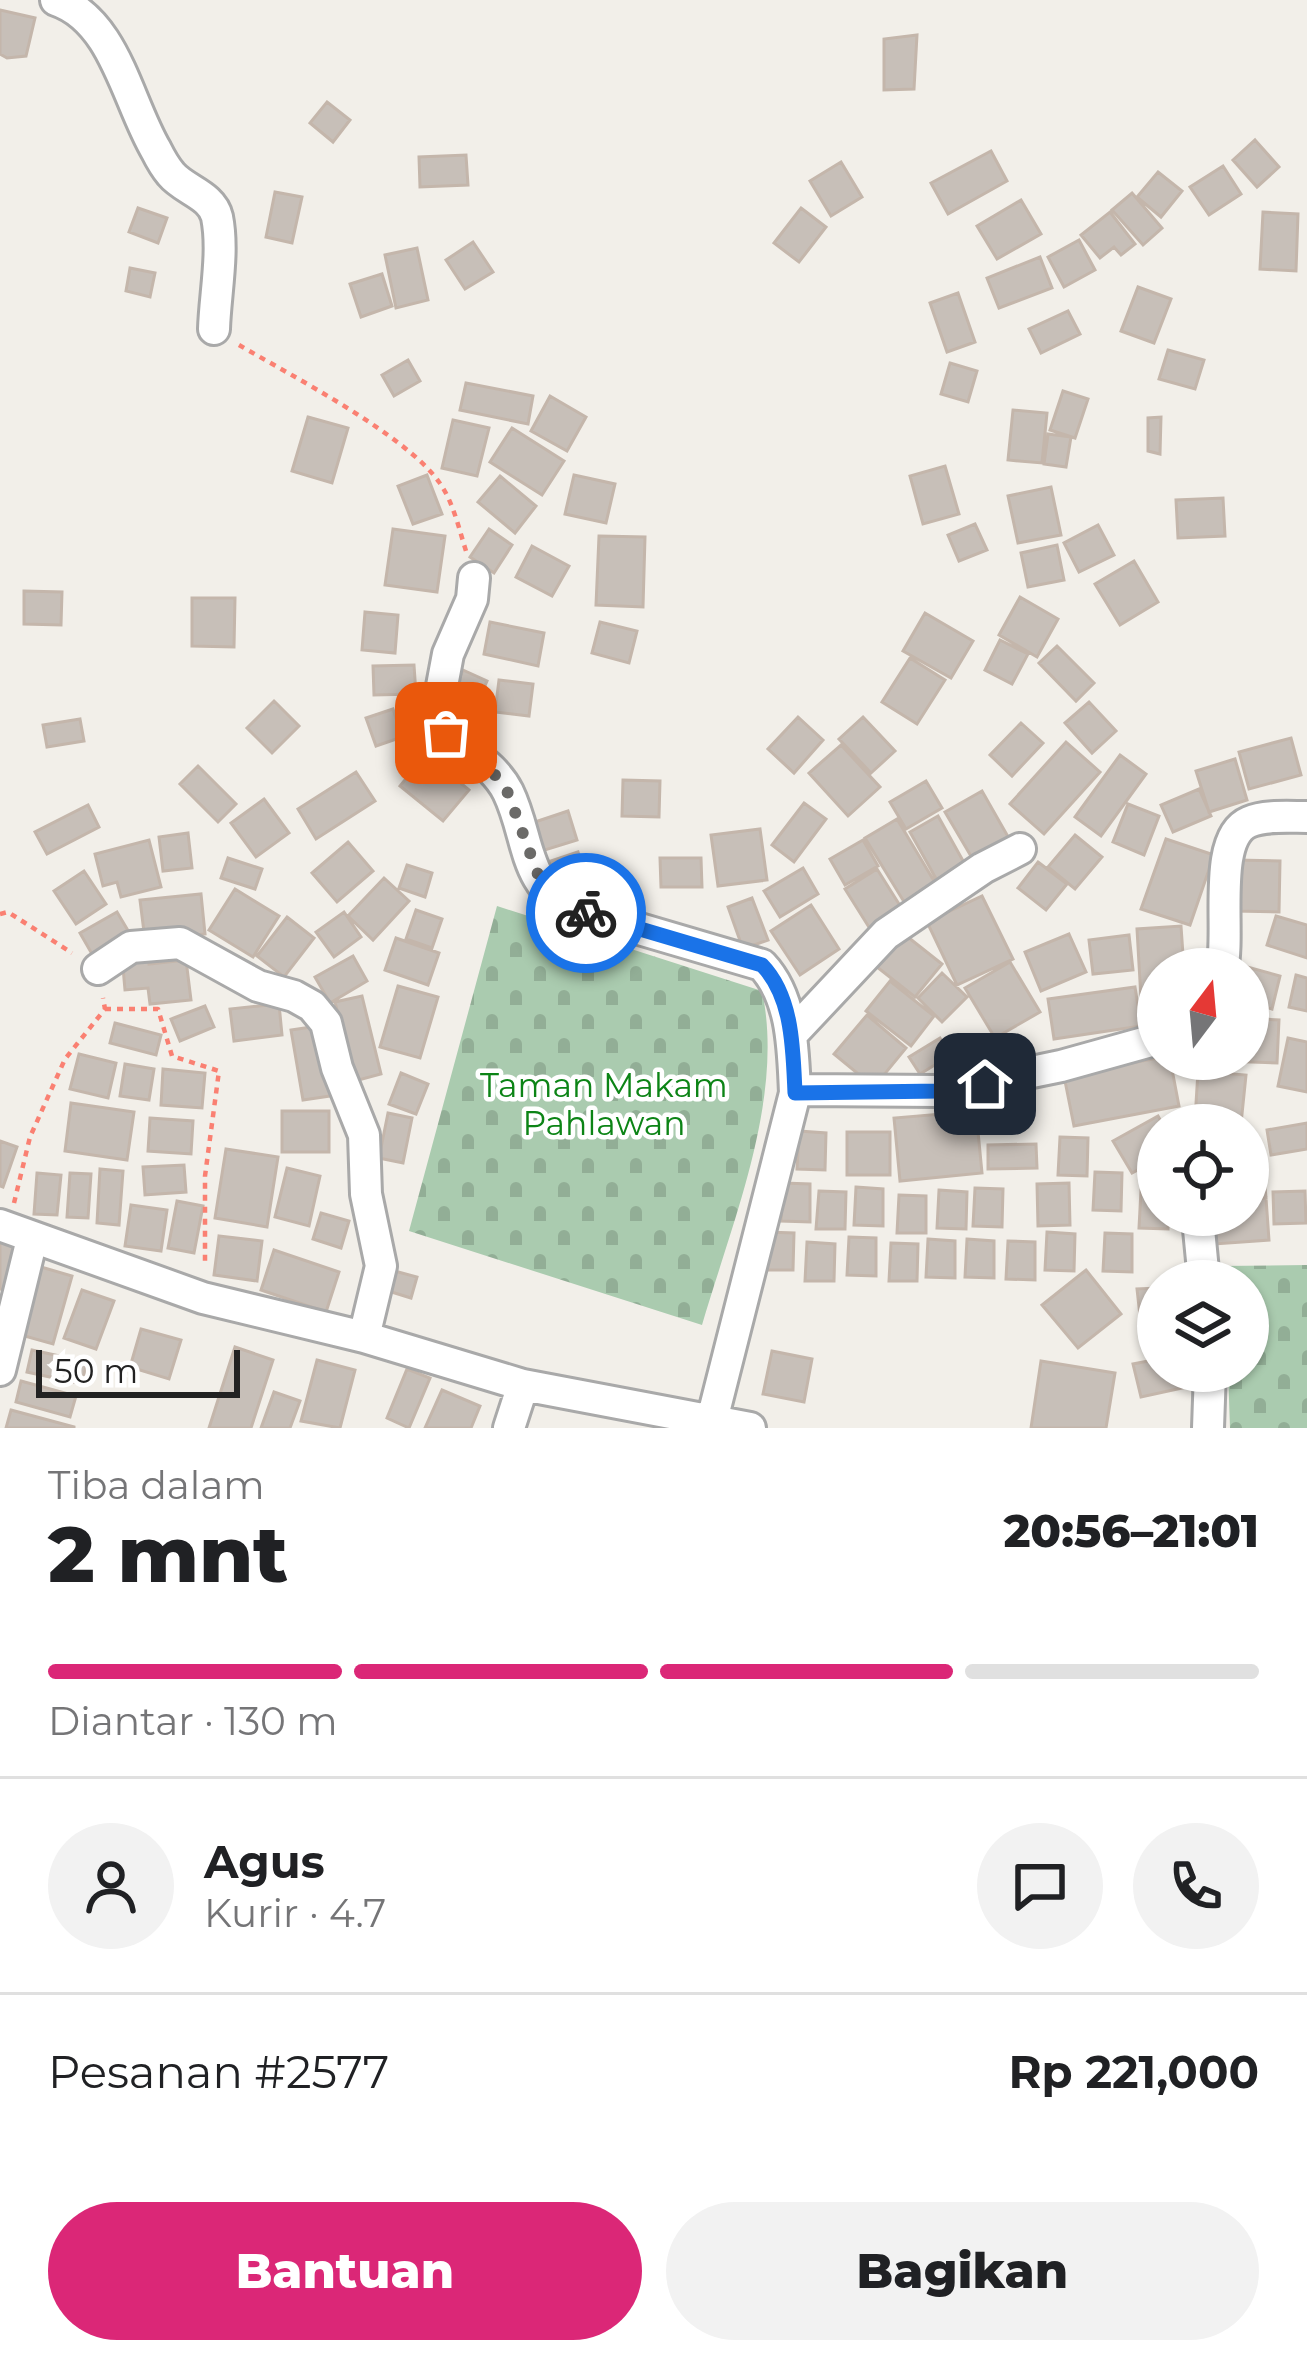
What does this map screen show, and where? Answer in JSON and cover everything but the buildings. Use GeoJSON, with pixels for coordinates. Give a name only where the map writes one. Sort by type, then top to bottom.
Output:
{"type":"FeatureCollection","features":[{"type":"Feature","properties":{"kind":"street"},"geometry":{"type":"LineString","coordinates":[[56,0],[87,14],[172,176],[211,203],[218,244],[214,329]]}},
{"type":"Feature","properties":{"kind":"street"},"geometry":{"type":"LineString","coordinates":[[474,578],[472,599],[448,654],[436,718],[446,733],[490,768],[508,793],[543,888],[554,900],[575,910],[762,965],[774,977],[792,1034],[795,1093],[712,1420]]}},
{"type":"Feature","properties":{"kind":"street"},"geometry":{"type":"LineString","coordinates":[[1224,948],[1225,862],[1234,832],[1250,822],[1307,817]]}},
{"type":"Feature","properties":{"kind":"street"},"geometry":{"type":"LineString","coordinates":[[792,1034],[886,934],[983,868],[1020,849]]}},
{"type":"Feature","properties":{"kind":"street"},"geometry":{"type":"LineString","coordinates":[[98,969],[131,947],[180,944],[258,986],[294,996],[312,1006],[326,1023],[337,1068],[364,1135],[366,1194],[381,1266],[364,1336]]}},
{"type":"Feature","properties":{"kind":"street"},"geometry":{"type":"LineString","coordinates":[[795,1093],[940,1091],[1137,1045]]}},
{"type":"Feature","properties":{"kind":"street"},"geometry":{"type":"LineString","coordinates":[[0,1370],[13,1231],[203,1298],[364,1336],[523,1384],[750,1428]]}},
{"type":"Feature","properties":{"kind":"street"},"geometry":{"type":"LineString","coordinates":[[509,1428],[523,1384]]}},
{"type":"Feature","properties":{"kind":"street"},"geometry":{"type":"LineString","coordinates":[[1208,1428],[1209,1392]]}},
{"type":"Feature","properties":{"kind":"path"},"geometry":{"type":"LineString","coordinates":[[214,329],[422,461],[442,485],[474,578]]}},
{"type":"Feature","properties":{"kind":"path"},"geometry":{"type":"LineString","coordinates":[[0,914],[8,912],[98,969],[105,1009],[65,1060],[30,1137],[13,1231]]}},
{"type":"Feature","properties":{"kind":"path"},"geometry":{"type":"LineString","coordinates":[[105,1009],[158,1009],[172,1057],[219,1071],[205,1176],[203,1298]]}},
{"type":"Feature","properties":{"kind":"green space","name":"Taman Makam Pahlawan"},"geometry":{"type":"Polygon","coordinates":[[[497,906],[762,991],[767,1074],[761,1117],[702,1325],[409,1231],[497,906]]]}},
{"type":"Feature","properties":{"kind":"green space"},"geometry":{"type":"Polygon","coordinates":[[[1269,1265],[1307,1265],[1307,1428],[1230,1428],[1229,1392],[1269,1392],[1269,1265]]]}},
{"type":"Feature","properties":{"kind":"way so far"},"geometry":{"type":"LineString","coordinates":[[446,733],[490,768],[508,793],[543,888],[554,900],[586,913]]}},
{"type":"Feature","properties":{"kind":"route"},"geometry":{"type":"LineString","coordinates":[[586,913],[762,965],[774,977],[792,1034],[795,1093],[940,1091],[985,1084]]}}]}
